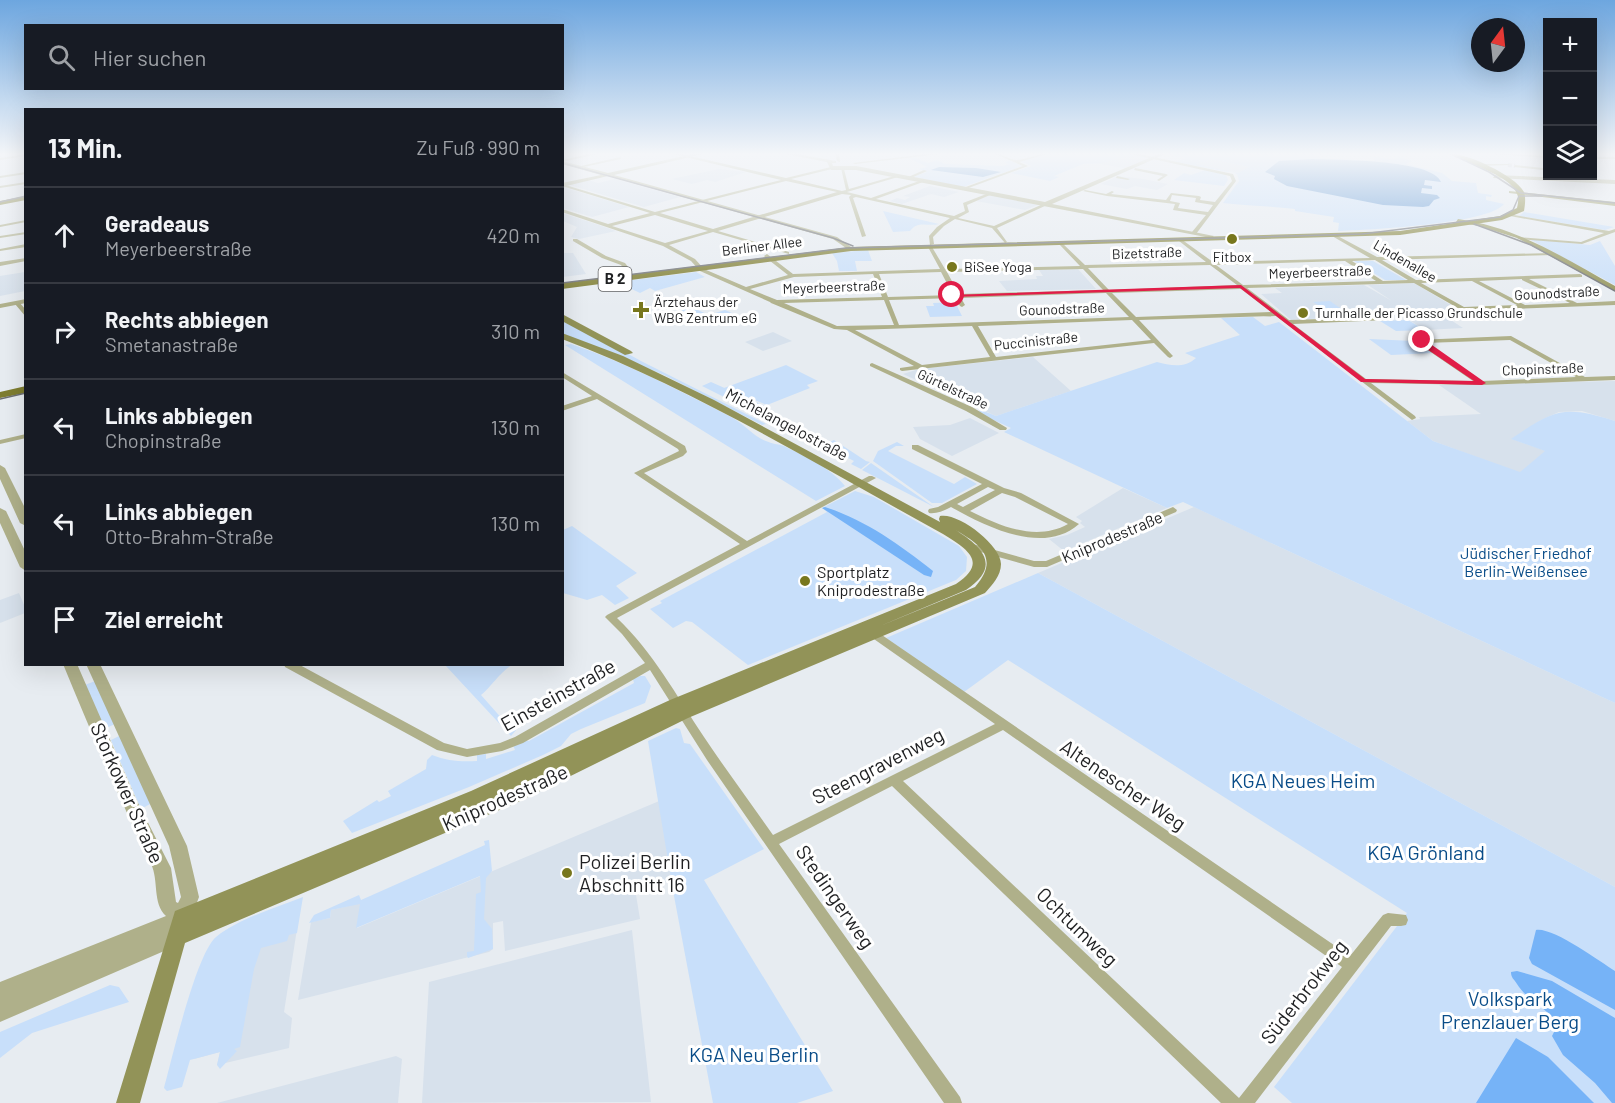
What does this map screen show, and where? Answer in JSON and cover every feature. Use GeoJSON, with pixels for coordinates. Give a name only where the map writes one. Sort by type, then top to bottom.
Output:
{"type":"FeatureCollection","features":[{"type":"Feature","properties":{"kind":"main road","name":"Berliner Allee"},"geometry":{"type":"LineString","coordinates":[[769,257],[849,247],[1180,240],[1202,236],[1395,233],[1467,222],[1502,212],[1510,204]]}},
{"type":"Feature","properties":{"kind":"main road"},"geometry":{"type":"LineString","coordinates":[[1509,215],[1521,208],[1520,204]]}},
{"type":"Feature","properties":{"kind":"main road","name":"Berliner Allee"},"geometry":{"type":"LineString","coordinates":[[931,245],[1384,230],[1490,220],[1509,215]]}},
{"type":"Feature","properties":{"kind":"main road"},"geometry":{"type":"LineString","coordinates":[[1490,220],[1490,223],[1615,289]]}},
{"type":"Feature","properties":{"kind":"main road"},"geometry":{"type":"LineString","coordinates":[[1467,222],[1507,232]]}},
{"type":"Feature","properties":{"kind":"main road"},"geometry":{"type":"LineString","coordinates":[[1467,222],[1512,239],[1615,295]]}},
{"type":"Feature","properties":{"kind":"main road","name":"Berliner Allee"},"geometry":{"type":"LineString","coordinates":[[697,266],[849,247]]}},
{"type":"Feature","properties":{"kind":"main road","name":"B 2"},"geometry":{"type":"LineString","coordinates":[[564,281],[697,266]]}},
{"type":"Feature","properties":{"kind":"main road","name":"B 2"},"geometry":{"type":"LineString","coordinates":[[564,286],[697,266]]}},
{"type":"Feature","properties":{"kind":"main road","name":"Michelangelostraße"},"geometry":{"type":"LineString","coordinates":[[564,318],[643,361],[770,423],[973,547]]}},
{"type":"Feature","properties":{"kind":"main road","name":"Michelangelostraße"},"geometry":{"type":"LineString","coordinates":[[564,337],[638,365],[867,481],[932,511],[965,530],[994,559]]}},
{"type":"Feature","properties":{"kind":"main road"},"geometry":{"type":"LineString","coordinates":[[0,395],[24,389]]}},
{"type":"Feature","properties":{"kind":"main road"},"geometry":{"type":"LineString","coordinates":[[0,403],[24,397]]}},
{"type":"Feature","properties":{"kind":"main road","name":"Kniprodestraße"},"geometry":{"type":"LineString","coordinates":[[180,927],[511,797],[679,709],[961,586],[972,580],[980,564],[973,547]]}},
{"type":"Feature","properties":{"kind":"main road","name":"Kniprodestraße"},"geometry":{"type":"LineString","coordinates":[[679,709],[874,635],[980,590],[990,581],[994,559]]}},
{"type":"Feature","properties":{"kind":"main road","name":"Storkower Straße"},"geometry":{"type":"LineString","coordinates":[[128,1103],[180,927]]}},
{"type":"Feature","properties":{"kind":"street"},"geometry":{"type":"LineString","coordinates":[[628,204],[787,253]]}},
{"type":"Feature","properties":{"kind":"street"},"geometry":{"type":"LineString","coordinates":[[609,225],[689,204]]}},
{"type":"Feature","properties":{"kind":"street"},"geometry":{"type":"LineString","coordinates":[[714,204],[835,238],[849,247]]}},
{"type":"Feature","properties":{"kind":"street"},"geometry":{"type":"LineString","coordinates":[[665,245],[799,204]]}},
{"type":"Feature","properties":{"kind":"street"},"geometry":{"type":"LineString","coordinates":[[854,204],[864,236]]}},
{"type":"Feature","properties":{"kind":"street"},"geometry":{"type":"LineString","coordinates":[[895,204],[994,226],[1045,205],[1202,236],[1209,214],[1217,204]]}},
{"type":"Feature","properties":{"kind":"street"},"geometry":{"type":"LineString","coordinates":[[962,305],[931,245],[933,234],[967,212],[965,204]]}},
{"type":"Feature","properties":{"kind":"street"},"geometry":{"type":"LineString","coordinates":[[1177,204],[1175,209],[1209,214]]}},
{"type":"Feature","properties":{"kind":"street","name":"Gürtelstraße"},"geometry":{"type":"LineString","coordinates":[[564,211],[665,245],[697,266],[744,289],[836,328],[848,328],[920,366]]}},
{"type":"Feature","properties":{"kind":"street"},"geometry":{"type":"LineString","coordinates":[[1509,215],[1608,232]]}},
{"type":"Feature","properties":{"kind":"street"},"geometry":{"type":"LineString","coordinates":[[0,226],[24,221]]}},
{"type":"Feature","properties":{"kind":"street"},"geometry":{"type":"LineString","coordinates":[[994,226],[1005,242]]}},
{"type":"Feature","properties":{"kind":"street"},"geometry":{"type":"LineString","coordinates":[[1519,238],[1581,243],[1615,230]]}},
{"type":"Feature","properties":{"kind":"street"},"geometry":{"type":"LineString","coordinates":[[0,237],[24,233]]}},
{"type":"Feature","properties":{"kind":"street","name":"Lindenallee"},"geometry":{"type":"LineString","coordinates":[[1334,235],[1463,309]]}},
{"type":"Feature","properties":{"kind":"street"},"geometry":{"type":"LineString","coordinates":[[575,240],[623,264],[629,272]]}},
{"type":"Feature","properties":{"kind":"street"},"geometry":{"type":"LineString","coordinates":[[1180,240],[1412,418]]}},
{"type":"Feature","properties":{"kind":"street"},"geometry":{"type":"LineString","coordinates":[[1061,243],[1170,356]]}},
{"type":"Feature","properties":{"kind":"street"},"geometry":{"type":"LineString","coordinates":[[0,250],[24,245]]}},
{"type":"Feature","properties":{"kind":"street","name":"Bizetstraße"},"geometry":{"type":"LineString","coordinates":[[744,289],[791,275],[1552,254]]}},
{"type":"Feature","properties":{"kind":"street"},"geometry":{"type":"LineString","coordinates":[[769,257],[791,275]]}},
{"type":"Feature","properties":{"kind":"street"},"geometry":{"type":"LineString","coordinates":[[0,264],[24,260]]}},
{"type":"Feature","properties":{"kind":"street"},"geometry":{"type":"LineString","coordinates":[[1345,260],[1382,282]]}},
{"type":"Feature","properties":{"kind":"street"},"geometry":{"type":"LineString","coordinates":[[875,272],[897,326]]}},
{"type":"Feature","properties":{"kind":"street","name":"Meyerbeerstraße"},"geometry":{"type":"LineString","coordinates":[[773,302],[1580,276]]}},
{"type":"Feature","properties":{"kind":"street"},"geometry":{"type":"LineString","coordinates":[[1522,278],[1575,304]]}},
{"type":"Feature","properties":{"kind":"street"},"geometry":{"type":"LineString","coordinates":[[1473,280],[1523,306]]}},
{"type":"Feature","properties":{"kind":"street"},"geometry":{"type":"LineString","coordinates":[[0,306],[21,302]]}},
{"type":"Feature","properties":{"kind":"street","name":"Gounodstraße"},"geometry":{"type":"LineString","coordinates":[[1463,309],[1615,303]]}},
{"type":"Feature","properties":{"kind":"street","name":"Gounodstraße"},"geometry":{"type":"LineString","coordinates":[[848,328],[1277,314]]}},
{"type":"Feature","properties":{"kind":"street"},"geometry":{"type":"LineString","coordinates":[[1287,322],[1387,318]]}},
{"type":"Feature","properties":{"kind":"street"},"geometry":{"type":"LineString","coordinates":[[974,324],[994,358]]}},
{"type":"Feature","properties":{"kind":"street"},"geometry":{"type":"LineString","coordinates":[[1482,383],[1418,341],[1511,338],[1584,380]]}},
{"type":"Feature","properties":{"kind":"street","name":"Puccinistraße"},"geometry":{"type":"LineString","coordinates":[[920,366],[1155,340]]}},
{"type":"Feature","properties":{"kind":"street","name":"Gürtelstraße"},"geometry":{"type":"LineString","coordinates":[[891,374],[913,363]]}},
{"type":"Feature","properties":{"kind":"street","name":"Gürtelstraße"},"geometry":{"type":"LineString","coordinates":[[872,365],[969,409],[1003,428]]}},
{"type":"Feature","properties":{"kind":"street","name":"Gürtelstraße"},"geometry":{"type":"LineString","coordinates":[[902,369],[920,366]]}},
{"type":"Feature","properties":{"kind":"street"},"geometry":{"type":"LineString","coordinates":[[564,375],[682,448],[683,452],[680,454],[640,471],[639,475],[746,544],[867,481]]}},
{"type":"Feature","properties":{"kind":"street","name":"Chopinstraße"},"geometry":{"type":"LineString","coordinates":[[1364,381],[1482,383],[1615,378]]}},
{"type":"Feature","properties":{"kind":"street"},"geometry":{"type":"LineString","coordinates":[[564,408],[598,396]]}},
{"type":"Feature","properties":{"kind":"street"},"geometry":{"type":"LineString","coordinates":[[0,442],[24,436]]}},
{"type":"Feature","properties":{"kind":"street"},"geometry":{"type":"LineString","coordinates":[[915,447],[1075,524],[1058,532],[1027,534],[994,527],[951,504]]}},
{"type":"Feature","properties":{"kind":"street"},"geometry":{"type":"LineString","coordinates":[[0,468],[24,519]]}},
{"type":"Feature","properties":{"kind":"street"},"geometry":{"type":"LineString","coordinates":[[932,511],[951,504],[987,483]]}},
{"type":"Feature","properties":{"kind":"street"},"geometry":{"type":"LineString","coordinates":[[963,511],[1001,490]]}},
{"type":"Feature","properties":{"kind":"street","name":"Kniprodestraße"},"geometry":{"type":"LineString","coordinates":[[973,547],[994,559],[1015,558],[1047,564],[1173,510]]}},
{"type":"Feature","properties":{"kind":"street"},"geometry":{"type":"LineString","coordinates":[[0,511],[24,563]]}},
{"type":"Feature","properties":{"kind":"street","name":"Stedingerweg"},"geometry":{"type":"LineString","coordinates":[[746,544],[610,617],[625,630],[650,665],[954,1103]]}},
{"type":"Feature","properties":{"kind":"street"},"geometry":{"type":"LineString","coordinates":[[994,559],[1015,558]]}},
{"type":"Feature","properties":{"kind":"street","name":"Altenescher Weg"},"geometry":{"type":"LineString","coordinates":[[874,635],[1351,965]]}},
{"type":"Feature","properties":{"kind":"street","name":"Einsteinstraße"},"geometry":{"type":"LineString","coordinates":[[293,666],[441,747],[467,753],[494,749],[519,740],[650,665]]}},
{"type":"Feature","properties":{"kind":"street","name":"Storkower Straße"},"geometry":{"type":"LineString","coordinates":[[71,666],[128,800],[162,868],[168,906],[180,927]]}},
{"type":"Feature","properties":{"kind":"street","name":"Storkower Straße"},"geometry":{"type":"LineString","coordinates":[[94,666],[178,846],[190,897],[180,927]]}},
{"type":"Feature","properties":{"kind":"street","name":"Steengravenweg"},"geometry":{"type":"LineString","coordinates":[[771,842],[1002,725]]}},
{"type":"Feature","properties":{"kind":"street","name":"Ochtumweg"},"geometry":{"type":"LineString","coordinates":[[894,780],[1233,1103]]}},
{"type":"Feature","properties":{"kind":"street","name":"Süderbrokweg"},"geometry":{"type":"LineString","coordinates":[[1245,1103],[1388,919],[1401,920]]}},
{"type":"Feature","properties":{"kind":"street","name":"Kniprodestraße"},"geometry":{"type":"LineString","coordinates":[[0,992],[180,927]]}},
{"type":"Feature","properties":{"kind":"street","name":"Kniprodestraße"},"geometry":{"type":"LineString","coordinates":[[0,1012],[180,927]]}},
{"type":"Feature","properties":{"kind":"shaded area"},"geometry":{"type":"Polygon","coordinates":[[[564,204],[621,204],[629,207],[592,217],[564,208],[564,204]]]}},
{"type":"Feature","properties":{"kind":"shaded area"},"geometry":{"type":"Polygon","coordinates":[[[995,204],[1038,205],[1025,210],[995,204]]]}},
{"type":"Feature","properties":{"kind":"shaded area"},"geometry":{"type":"Polygon","coordinates":[[[1380,204],[1430,204],[1423,207],[1380,204]]]}},
{"type":"Feature","properties":{"kind":"shaded area"},"geometry":{"type":"Polygon","coordinates":[[[564,214],[616,231],[579,239],[571,237],[577,227],[564,221],[564,214]]]}},
{"type":"Feature","properties":{"kind":"shaded area"},"geometry":{"type":"Polygon","coordinates":[[[564,253],[573,253],[586,274],[564,277],[564,253]]]}},
{"type":"Feature","properties":{"kind":"shaded area"},"geometry":{"type":"Polygon","coordinates":[[[1078,269],[1096,289],[1007,291],[999,281],[1037,279],[1036,276],[1043,276],[1039,270],[1078,269]]]}},
{"type":"Feature","properties":{"kind":"shaded area"},"geometry":{"type":"Polygon","coordinates":[[[24,272],[24,291],[0,296],[0,276],[24,272]]]}},
{"type":"Feature","properties":{"kind":"shaded area"},"geometry":{"type":"Polygon","coordinates":[[[1414,283],[1461,311],[1291,320],[1261,294],[1282,293],[1275,288],[1364,285],[1392,301],[1368,285],[1414,283]]]}},
{"type":"Feature","properties":{"kind":"shaded area"},"geometry":{"type":"Polygon","coordinates":[[[1440,313],[1463,328],[1425,330],[1406,318],[1408,314],[1440,313]]]}},
{"type":"Feature","properties":{"kind":"shaded area"},"geometry":{"type":"Polygon","coordinates":[[[773,332],[792,341],[763,351],[745,342],[773,332]]]}},
{"type":"Feature","properties":{"kind":"shaded area"},"geometry":{"type":"Polygon","coordinates":[[[1033,357],[1071,391],[996,416],[903,374],[919,369],[1033,357]]]}},
{"type":"Feature","properties":{"kind":"shaded area"},"geometry":{"type":"Polygon","coordinates":[[[1615,381],[1615,421],[1582,411],[1559,412],[1541,420],[1512,439],[1546,451],[1520,473],[1433,441],[1407,421],[1420,419],[1419,417],[1481,414],[1439,385],[1615,381]]]}},
{"type":"Feature","properties":{"kind":"shaded area"},"geometry":{"type":"Polygon","coordinates":[[[970,418],[999,433],[952,456],[920,439],[913,427],[950,425],[970,418]]]}},
{"type":"Feature","properties":{"kind":"shaded area"},"geometry":{"type":"Polygon","coordinates":[[[1123,488],[1167,508],[1064,551],[1049,539],[1067,535],[1085,527],[1076,517],[1123,488]]]}},
{"type":"Feature","properties":{"kind":"shaded area"},"geometry":{"type":"Polygon","coordinates":[[[825,507],[868,526],[894,542],[933,571],[931,577],[924,575],[822,508],[825,507]]]}},
{"type":"Feature","properties":{"kind":"shaded area"},"geometry":{"type":"Polygon","coordinates":[[[1194,507],[1615,703],[1615,887],[1038,573],[1194,507]]]}},
{"type":"Feature","properties":{"kind":"shaded area"},"geometry":{"type":"Polygon","coordinates":[[[19,593],[24,605],[24,613],[0,623],[0,600],[19,593]]]}},
{"type":"Feature","properties":{"kind":"shaded area"},"geometry":{"type":"Polygon","coordinates":[[[664,799],[680,878],[635,889],[640,919],[505,951],[503,921],[493,923],[493,949],[489,952],[298,1000],[311,922],[330,918],[331,910],[361,903],[357,928],[664,799]]]}},
{"type":"Feature","properties":{"kind":"shaded area"},"geometry":{"type":"Polygon","coordinates":[[[297,929],[284,1012],[292,1018],[289,1048],[217,1065],[220,1052],[194,1059],[254,940],[297,929]]]}},
{"type":"Feature","properties":{"kind":"shaded area"},"geometry":{"type":"Polygon","coordinates":[[[632,930],[651,1102],[422,1103],[429,982],[632,930]]]}},
{"type":"Feature","properties":{"kind":"shaded area"},"geometry":{"type":"Polygon","coordinates":[[[1536,930],[1544,930],[1564,939],[1615,971],[1615,1010],[1532,964],[1529,958],[1536,930]]]}},
{"type":"Feature","properties":{"kind":"shaded area"},"geometry":{"type":"Polygon","coordinates":[[[1517,971],[1552,981],[1615,1018],[1615,1103],[1612,1103],[1595,1083],[1563,1055],[1552,1036],[1557,1026],[1555,1021],[1521,990],[1511,972],[1517,971]]]}},
{"type":"Feature","properties":{"kind":"shaded area"},"geometry":{"type":"Polygon","coordinates":[[[1516,1038],[1548,1057],[1594,1103],[1476,1103],[1516,1038]]]}},
{"type":"Feature","properties":{"kind":"shaded area"},"geometry":{"type":"Polygon","coordinates":[[[396,1056],[402,1059],[398,1103],[217,1103],[396,1056]]]}},
{"type":"Feature","properties":{"kind":"green space"},"geometry":{"type":"Polygon","coordinates":[[[1241,204],[1503,204],[1494,211],[1476,217],[1453,221],[1338,231],[1339,223],[1333,222],[1334,217],[1295,211],[1295,209],[1241,204]]]}},
{"type":"Feature","properties":{"kind":"green space"},"geometry":{"type":"Polygon","coordinates":[[[883,211],[939,224],[920,225],[910,231],[893,232],[883,211]]]}},
{"type":"Feature","properties":{"kind":"green space"},"geometry":{"type":"Polygon","coordinates":[[[1524,212],[1614,227],[1605,230],[1519,216],[1524,212]]]}},
{"type":"Feature","properties":{"kind":"green space"},"geometry":{"type":"Polygon","coordinates":[[[1529,239],[1590,245],[1600,241],[1615,266],[1615,285],[1529,239]]]}},
{"type":"Feature","properties":{"kind":"green space"},"geometry":{"type":"Polygon","coordinates":[[[868,250],[872,261],[855,261],[857,271],[839,271],[832,253],[868,250]]]}},
{"type":"Feature","properties":{"kind":"green space"},"geometry":{"type":"Polygon","coordinates":[[[1354,261],[1373,261],[1406,280],[1385,280],[1354,261]]]}},
{"type":"Feature","properties":{"kind":"green space"},"geometry":{"type":"Polygon","coordinates":[[[696,272],[705,277],[655,291],[650,288],[640,293],[617,282],[696,272]]]}},
{"type":"Feature","properties":{"kind":"green space"},"geometry":{"type":"Polygon","coordinates":[[[1330,301],[1353,317],[1327,318],[1314,309],[1323,308],[1313,302],[1330,301]]]}},
{"type":"Feature","properties":{"kind":"green space"},"geometry":{"type":"Polygon","coordinates":[[[955,302],[962,316],[930,317],[926,306],[934,306],[933,303],[955,302]]]}},
{"type":"Feature","properties":{"kind":"green space"},"geometry":{"type":"Polygon","coordinates":[[[691,307],[709,315],[725,310],[741,317],[711,326],[681,310],[691,307]]]}},
{"type":"Feature","properties":{"kind":"green space","name":"Jüdischer Friedhof Berlin-Weißensee"},"geometry":{"type":"Polygon","coordinates":[[[1253,317],[1265,326],[1279,322],[1433,441],[1520,472],[1545,451],[1511,439],[1539,421],[1560,413],[1571,412],[1615,421],[1615,703],[1183,502],[1167,508],[1004,432],[1011,428],[976,412],[981,410],[996,416],[1157,362],[1183,365],[1196,358],[1185,353],[1240,335],[1221,318],[1253,317]]]}},
{"type":"Feature","properties":{"kind":"green space"},"geometry":{"type":"Polygon","coordinates":[[[564,319],[641,361],[766,424],[762,425],[664,375],[564,334],[564,319]]]}},
{"type":"Feature","properties":{"kind":"green space"},"geometry":{"type":"Polygon","coordinates":[[[1408,320],[1425,330],[1396,331],[1380,321],[1408,320]]]}},
{"type":"Feature","properties":{"kind":"green space"},"geometry":{"type":"Polygon","coordinates":[[[1369,339],[1414,341],[1433,353],[1391,355],[1369,339]]]}},
{"type":"Feature","properties":{"kind":"green space"},"geometry":{"type":"Polygon","coordinates":[[[571,344],[633,369],[733,418],[761,439],[784,446],[817,463],[845,486],[816,501],[565,345],[571,344]]]}},
{"type":"Feature","properties":{"kind":"green space"},"geometry":{"type":"Polygon","coordinates":[[[786,365],[818,381],[807,385],[810,388],[767,405],[724,388],[786,365]]]}},
{"type":"Feature","properties":{"kind":"green space"},"geometry":{"type":"Polygon","coordinates":[[[711,382],[765,406],[752,411],[702,386],[711,382]]]}},
{"type":"Feature","properties":{"kind":"green space"},"geometry":{"type":"Polygon","coordinates":[[[834,440],[870,462],[861,469],[851,464],[854,461],[822,445],[834,440]]]}},
{"type":"Feature","properties":{"kind":"green space"},"geometry":{"type":"Polygon","coordinates":[[[897,442],[904,446],[896,446],[888,451],[954,484],[965,477],[977,484],[942,503],[932,503],[873,461],[878,451],[897,442]]]}},
{"type":"Feature","properties":{"kind":"green space"},"geometry":{"type":"Polygon","coordinates":[[[871,463],[934,507],[862,470],[871,463]]]}},
{"type":"Feature","properties":{"kind":"green space","name":"Sportplatz Kniprodestraße"},"geometry":{"type":"Polygon","coordinates":[[[855,491],[874,497],[959,546],[967,557],[966,571],[956,580],[748,665],[692,622],[686,621],[673,628],[650,609],[662,603],[660,601],[827,512],[822,508],[855,491]]]}},
{"type":"Feature","properties":{"kind":"green space"},"geometry":{"type":"Polygon","coordinates":[[[572,526],[637,573],[616,586],[629,598],[615,605],[602,595],[587,600],[564,593],[564,530],[572,526]]]}},
{"type":"Feature","properties":{"kind":"green space"},"geometry":{"type":"Polygon","coordinates":[[[1038,573],[1615,887],[1615,1103],[1292,1103],[1274,1087],[1407,913],[1008,660],[964,692],[886,638],[1038,573]]]}},
{"type":"Feature","properties":{"kind":"green space"},"geometry":{"type":"Polygon","coordinates":[[[446,666],[511,666],[481,695],[511,729],[517,729],[511,736],[446,666]]]}},
{"type":"Feature","properties":{"kind":"green space"},"geometry":{"type":"Polygon","coordinates":[[[645,676],[651,686],[645,703],[571,734],[561,746],[543,755],[352,833],[343,821],[377,800],[379,802],[391,796],[388,791],[426,769],[427,760],[432,755],[454,761],[477,761],[477,755],[486,754],[486,759],[515,750],[513,745],[522,740],[529,741],[634,683],[633,679],[645,676]]]}},
{"type":"Feature","properties":{"kind":"green space"},"geometry":{"type":"Polygon","coordinates":[[[95,681],[115,724],[104,729],[85,685],[95,681]]]}},
{"type":"Feature","properties":{"kind":"green space","name":"KGA Neu Berlin"},"geometry":{"type":"Polygon","coordinates":[[[676,728],[680,729],[684,743],[690,744],[764,849],[704,880],[833,1091],[797,1103],[713,1103],[674,896],[648,741],[676,728]]]}},
{"type":"Feature","properties":{"kind":"green space"},"geometry":{"type":"Polygon","coordinates":[[[121,735],[152,803],[141,809],[111,740],[121,735]]]}},
{"type":"Feature","properties":{"kind":"green space"},"geometry":{"type":"Polygon","coordinates":[[[489,840],[492,871],[486,878],[484,919],[492,929],[493,949],[468,958],[467,956],[467,952],[474,951],[476,894],[481,892],[480,876],[356,928],[360,904],[331,910],[330,918],[309,923],[314,915],[359,895],[361,900],[485,845],[484,841],[489,840]]]}},
{"type":"Feature","properties":{"kind":"green space"},"geometry":{"type":"Polygon","coordinates":[[[303,897],[297,933],[289,935],[287,941],[261,948],[254,969],[240,1047],[234,1049],[237,1051],[220,1069],[217,1065],[220,1052],[190,1060],[182,1087],[167,1091],[164,1088],[186,1008],[208,947],[216,937],[236,924],[303,897]]]}},
{"type":"Feature","properties":{"kind":"green space"},"geometry":{"type":"Polygon","coordinates":[[[110,985],[119,987],[129,1002],[32,1033],[0,1058],[0,1032],[110,985]]]}},
{"type":"Feature","properties":{"kind":"tram line"},"geometry":{"type":"LineString","coordinates":[[712,204],[833,238],[853,246]]}},
{"type":"Feature","properties":{"kind":"tram line"},"geometry":{"type":"LineString","coordinates":[[564,283],[846,248],[1362,234],[1500,217],[1513,210],[1515,204]]}},
{"type":"Feature","properties":{"kind":"tram line"},"geometry":{"type":"LineString","coordinates":[[1474,224],[1531,245],[1615,291]]}},
{"type":"Feature","properties":{"kind":"tram line"},"geometry":{"type":"LineString","coordinates":[[0,399],[24,393]]}},
{"type":"Feature","properties":{"kind":"place","name":"Fitbox"},"geometry":{"type":"Point","coordinates":[1232,239]}},
{"type":"Feature","properties":{"kind":"place","name":"BiSee Yoga"},"geometry":{"type":"Point","coordinates":[952,267]}},
{"type":"Feature","properties":{"kind":"place","name":"Ärztehaus der WBG Zentrum eG"},"geometry":{"type":"Point","coordinates":[641,310]}},
{"type":"Feature","properties":{"kind":"place","name":"Turnhalle der Picasso Grundschule"},"geometry":{"type":"Point","coordinates":[1303,313]}},
{"type":"Feature","properties":{"kind":"place","name":"Sportplatz Kniprodestraße"},"geometry":{"type":"Point","coordinates":[805,581]}},
{"type":"Feature","properties":{"kind":"place","name":"Polizei Berlin Abschnitt 16"},"geometry":{"type":"Point","coordinates":[567,873]}},
{"type":"Feature","properties":{"kind":"route"},"geometry":{"type":"LineString","coordinates":[[952,295],[1241,286],[1364,381],[1482,383],[1418,341],[1422,340]]}},
{"type":"Feature","properties":{"kind":"park label","name":"KGA Neues Heim"},"geometry":{"type":"Point","coordinates":[1303,781]}},
{"type":"Feature","properties":{"kind":"park label","name":"KGA Grönland"},"geometry":{"type":"Point","coordinates":[1426,853]}},
{"type":"Feature","properties":{"kind":"park label","name":"Volkspark Prenzlauer Berg"},"geometry":{"type":"Point","coordinates":[1510,1010]}}]}
